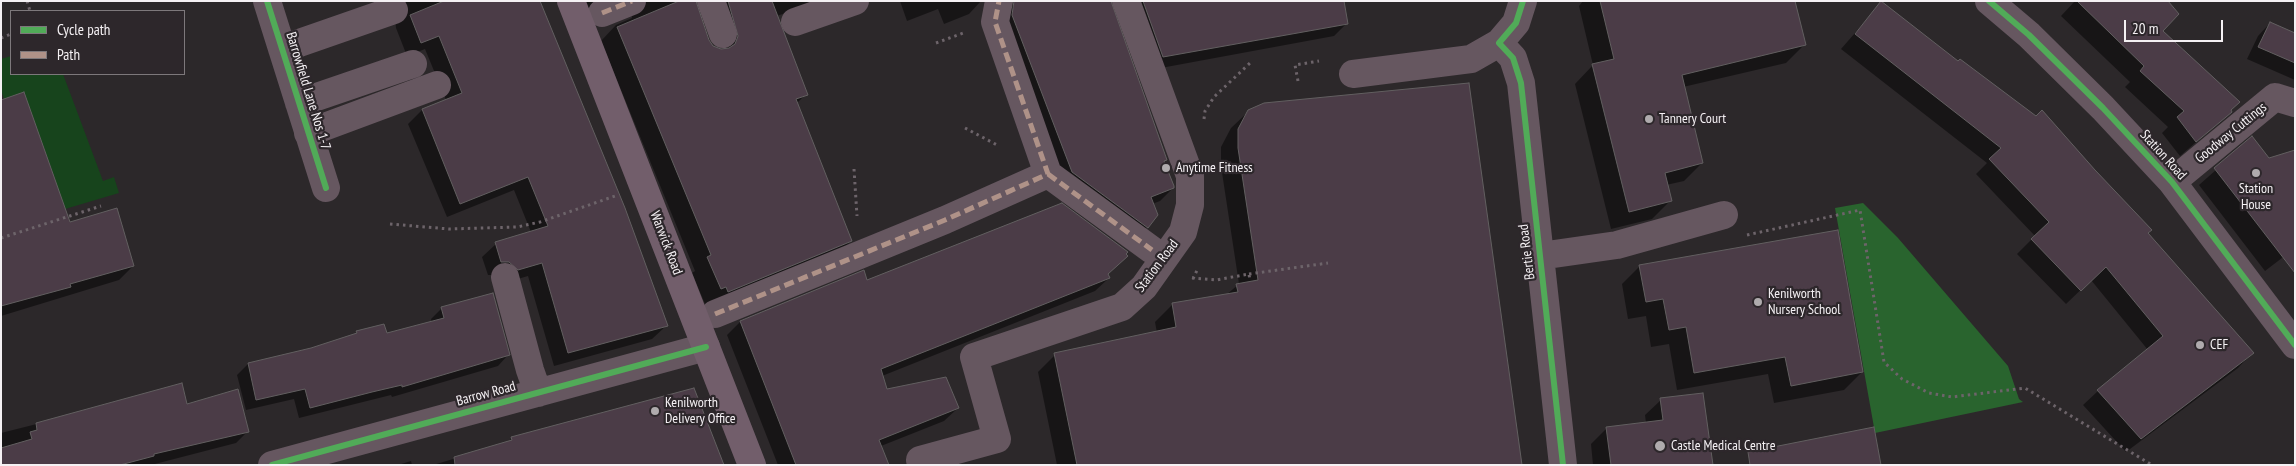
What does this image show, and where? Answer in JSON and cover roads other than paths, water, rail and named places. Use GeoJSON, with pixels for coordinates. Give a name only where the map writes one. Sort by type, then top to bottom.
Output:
{"type":"FeatureCollection","features":[{"type":"Feature","properties":{"kind":"main road","name":"Warwick Road"},"geometry":{"type":"LineString","coordinates":[[584,12],[706,347],[752,465]]}},
{"type":"Feature","properties":{"kind":"street","name":"Barrowfield Lane Nos 1-7"},"geometry":{"type":"LineString","coordinates":[[267,1],[326,188]]}},
{"type":"Feature","properties":{"kind":"street"},"geometry":{"type":"LineString","coordinates":[[584,12],[632,1]]}},
{"type":"Feature","properties":{"kind":"street"},"geometry":{"type":"LineString","coordinates":[[711,1],[723,34]]}},
{"type":"Feature","properties":{"kind":"street"},"geometry":{"type":"LineString","coordinates":[[795,22],[854,1]]}},
{"type":"Feature","properties":{"kind":"street"},"geometry":{"type":"LineString","coordinates":[[998,1],[995,22],[1048,174],[1159,255]]}},
{"type":"Feature","properties":{"kind":"street","name":"Station Road"},"geometry":{"type":"LineString","coordinates":[[920,460],[997,439],[974,357],[1122,307],[1144,287],[1159,255],[1183,232],[1190,204],[1190,176],[1126,1]]}},
{"type":"Feature","properties":{"kind":"street"},"geometry":{"type":"LineString","coordinates":[[1353,74],[1471,59],[1499,43],[1516,23],[1523,1]]}},
{"type":"Feature","properties":{"kind":"street","name":"Station Road"},"geometry":{"type":"LineString","coordinates":[[1989,1],[2036,41],[2103,108],[2172,182],[2295,345]]}},
{"type":"Feature","properties":{"kind":"street"},"geometry":{"type":"LineString","coordinates":[[282,49],[394,10]]}},
{"type":"Feature","properties":{"kind":"street","name":"Bertie Road"},"geometry":{"type":"LineString","coordinates":[[1499,43],[1514,58],[1520,83],[1563,465]]}},
{"type":"Feature","properties":{"kind":"street"},"geometry":{"type":"LineString","coordinates":[[299,103],[413,64]]}},
{"type":"Feature","properties":{"kind":"street"},"geometry":{"type":"LineString","coordinates":[[308,133],[437,85]]}},
{"type":"Feature","properties":{"kind":"street","name":"Goodway Cuttings"},"geometry":{"type":"LineString","coordinates":[[2172,182],[2275,96],[2295,103]]}},
{"type":"Feature","properties":{"kind":"street"},"geometry":{"type":"LineString","coordinates":[[715,314],[945,220],[1048,174]]}},
{"type":"Feature","properties":{"kind":"street"},"geometry":{"type":"LineString","coordinates":[[1540,256],[1617,245],[1724,215]]}},
{"type":"Feature","properties":{"kind":"street"},"geometry":{"type":"LineString","coordinates":[[505,277],[538,393]]}},
{"type":"Feature","properties":{"kind":"street","name":"Barrow Road"},"geometry":{"type":"LineString","coordinates":[[272,465],[706,347]]}},
{"type":"Feature","properties":{"kind":"place","name":"Tannery Court"},"geometry":{"type":"Point","coordinates":[1649,119]}},
{"type":"Feature","properties":{"kind":"place","name":"Anytime Fitness"},"geometry":{"type":"Point","coordinates":[1166,168]}},
{"type":"Feature","properties":{"kind":"place","name":"Station House"},"geometry":{"type":"Point","coordinates":[2256,173]}},
{"type":"Feature","properties":{"kind":"place","name":"Kenilworth Nursery School"},"geometry":{"type":"Point","coordinates":[1758,302]}},
{"type":"Feature","properties":{"kind":"place","name":"CEF"},"geometry":{"type":"Point","coordinates":[2200,345]}},
{"type":"Feature","properties":{"kind":"place","name":"Kenilworth Delivery Office"},"geometry":{"type":"Point","coordinates":[655,411]}},
{"type":"Feature","properties":{"kind":"place","name":"Castle Medical Centre"},"geometry":{"type":"Point","coordinates":[1660,446]}}]}
